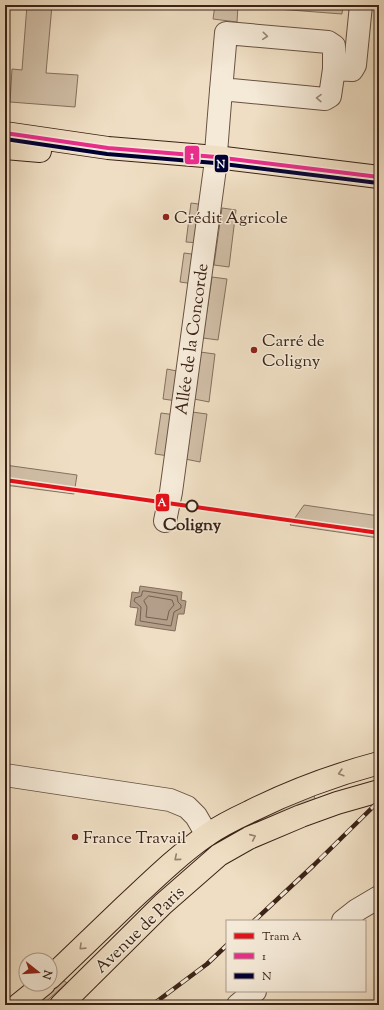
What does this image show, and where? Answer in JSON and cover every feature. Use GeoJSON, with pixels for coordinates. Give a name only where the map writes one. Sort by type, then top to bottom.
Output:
{"type":"FeatureCollection","features":[{"type":"Feature","properties":{"kind":"main road"},"geometry":{"type":"LineString","coordinates":[[5,132],[379,188]]}},
{"type":"Feature","properties":{"kind":"main road"},"geometry":{"type":"LineString","coordinates":[[5,148],[215,163],[379,177]]}},
{"type":"Feature","properties":{"kind":"main road","name":"Avenue de Paris"},"geometry":{"type":"LineString","coordinates":[[58,970],[178,856],[222,825],[268,802],[312,783],[379,763]]}},
{"type":"Feature","properties":{"kind":"main road","name":"Avenue de Paris"},"geometry":{"type":"LineString","coordinates":[[61,1005],[164,904],[219,855],[249,838],[301,816],[375,792]]}},
{"type":"Feature","properties":{"kind":"main road"},"geometry":{"type":"LineString","coordinates":[[207,835],[219,855]]}},
{"type":"Feature","properties":{"kind":"main road"},"geometry":{"type":"LineString","coordinates":[[18,1005],[34,992]]}},
{"type":"Feature","properties":{"kind":"street"},"geometry":{"type":"LineString","coordinates":[[221,89],[324,99],[330,96],[334,69],[352,70],[355,65],[361,5]]}},
{"type":"Feature","properties":{"kind":"street","name":"Allée de la Concorde"},"geometry":{"type":"LineString","coordinates":[[165,521],[171,492],[215,163],[226,33],[328,42],[334,46],[334,69]]}},
{"type":"Feature","properties":{"kind":"street"},"geometry":{"type":"LineString","coordinates":[[5,775],[170,800],[187,807],[196,816],[207,835]]}},
{"type":"Feature","properties":{"kind":"street"},"geometry":{"type":"LineString","coordinates":[[344,920],[357,910],[379,897]]}},
{"type":"Feature","properties":{"kind":"street"},"geometry":{"type":"LineString","coordinates":[[238,1005],[255,992]]}},
{"type":"Feature","properties":{"kind":"shaded area"},"geometry":{"type":"Polygon","coordinates":[[[27,5],[52,5],[46,73],[78,75],[75,107],[10,102],[12,69],[22,70],[27,5]]]}},
{"type":"Feature","properties":{"kind":"shaded area"},"geometry":{"type":"Polygon","coordinates":[[[215,5],[343,5],[342,14],[238,6],[237,22],[213,19],[215,5]]]}},
{"type":"Feature","properties":{"kind":"shaded area"},"geometry":{"type":"Polygon","coordinates":[[[191,203],[206,205],[201,243],[186,242],[191,203]]]}},
{"type":"Feature","properties":{"kind":"shaded area"},"geometry":{"type":"Polygon","coordinates":[[[222,208],[236,210],[229,267],[214,265],[222,208]]]}},
{"type":"Feature","properties":{"kind":"shaded area"},"geometry":{"type":"Polygon","coordinates":[[[184,253],[199,255],[194,284],[180,282],[184,253]]]}},
{"type":"Feature","properties":{"kind":"shaded area"},"geometry":{"type":"Polygon","coordinates":[[[212,277],[227,279],[218,340],[203,338],[212,277]]]}},
{"type":"Feature","properties":{"kind":"shaded area"},"geometry":{"type":"Polygon","coordinates":[[[200,352],[215,354],[209,402],[194,399],[200,352]]]}},
{"type":"Feature","properties":{"kind":"shaded area"},"geometry":{"type":"Polygon","coordinates":[[[167,369],[182,372],[177,401],[163,399],[167,369]]]}},
{"type":"Feature","properties":{"kind":"shaded area"},"geometry":{"type":"Polygon","coordinates":[[[192,412],[207,414],[200,462],[185,459],[192,412]]]}},
{"type":"Feature","properties":{"kind":"shaded area"},"geometry":{"type":"Polygon","coordinates":[[[161,413],[176,415],[169,456],[155,454],[161,413]]]}},
{"type":"Feature","properties":{"kind":"shaded area"},"geometry":{"type":"Polygon","coordinates":[[[5,465],[77,475],[74,494],[5,485],[5,465]]]}},
{"type":"Feature","properties":{"kind":"shaded area"},"geometry":{"type":"Polygon","coordinates":[[[304,505],[379,516],[379,538],[290,525],[304,505]]]}},
{"type":"Feature","properties":{"kind":"shaded area"},"geometry":{"type":"Polygon","coordinates":[[[313,792],[316,802],[257,826],[254,817],[313,792]]]}},
{"type":"Feature","properties":{"kind":"shaded area"},"geometry":{"type":"Polygon","coordinates":[[[63,980],[67,983],[58,991],[58,984],[63,980]]]}},
{"type":"Feature","properties":{"kind":"shaded area"},"geometry":{"type":"Polygon","coordinates":[[[49,992],[57,992],[42,1005],[34,1005],[49,992]]]}},
{"type":"Feature","properties":{"kind":"water"},"geometry":{"type":"Polygon","coordinates":[[[140,586],[182,592],[181,600],[186,601],[184,614],[178,614],[175,631],[135,625],[138,608],[130,607],[132,592],[139,593],[140,586]]]}},
{"type":"Feature","properties":{"kind":"railway"},"geometry":{"type":"LineString","coordinates":[[255,920],[379,801]]}},
{"type":"Feature","properties":{"kind":"railway"},"geometry":{"type":"LineString","coordinates":[[152,1005],[207,964],[226,946]]}},
{"type":"Feature","properties":{"kind":"tram line","name":"A"},"geometry":{"type":"LineString","coordinates":[[5,480],[379,533]]}},
{"type":"Feature","properties":{"kind":"transit line","name":"1"},"geometry":{"type":"LineString","coordinates":[[5,133],[108,148],[216,157],[379,177]]}},
{"type":"Feature","properties":{"kind":"transit line","name":"N"},"geometry":{"type":"LineString","coordinates":[[5,139],[107,154],[215,163],[378,183]]}},
{"type":"Feature","properties":{"kind":"place","name":"Crédit Agricole"},"geometry":{"type":"Point","coordinates":[166,217]}},
{"type":"Feature","properties":{"kind":"place","name":"Carré de Coligny"},"geometry":{"type":"Point","coordinates":[254,350]}},
{"type":"Feature","properties":{"kind":"place","name":"Coligny"},"geometry":{"type":"Point","coordinates":[192,506]}},
{"type":"Feature","properties":{"kind":"place","name":"France Travail"},"geometry":{"type":"Point","coordinates":[75,837]}}]}
